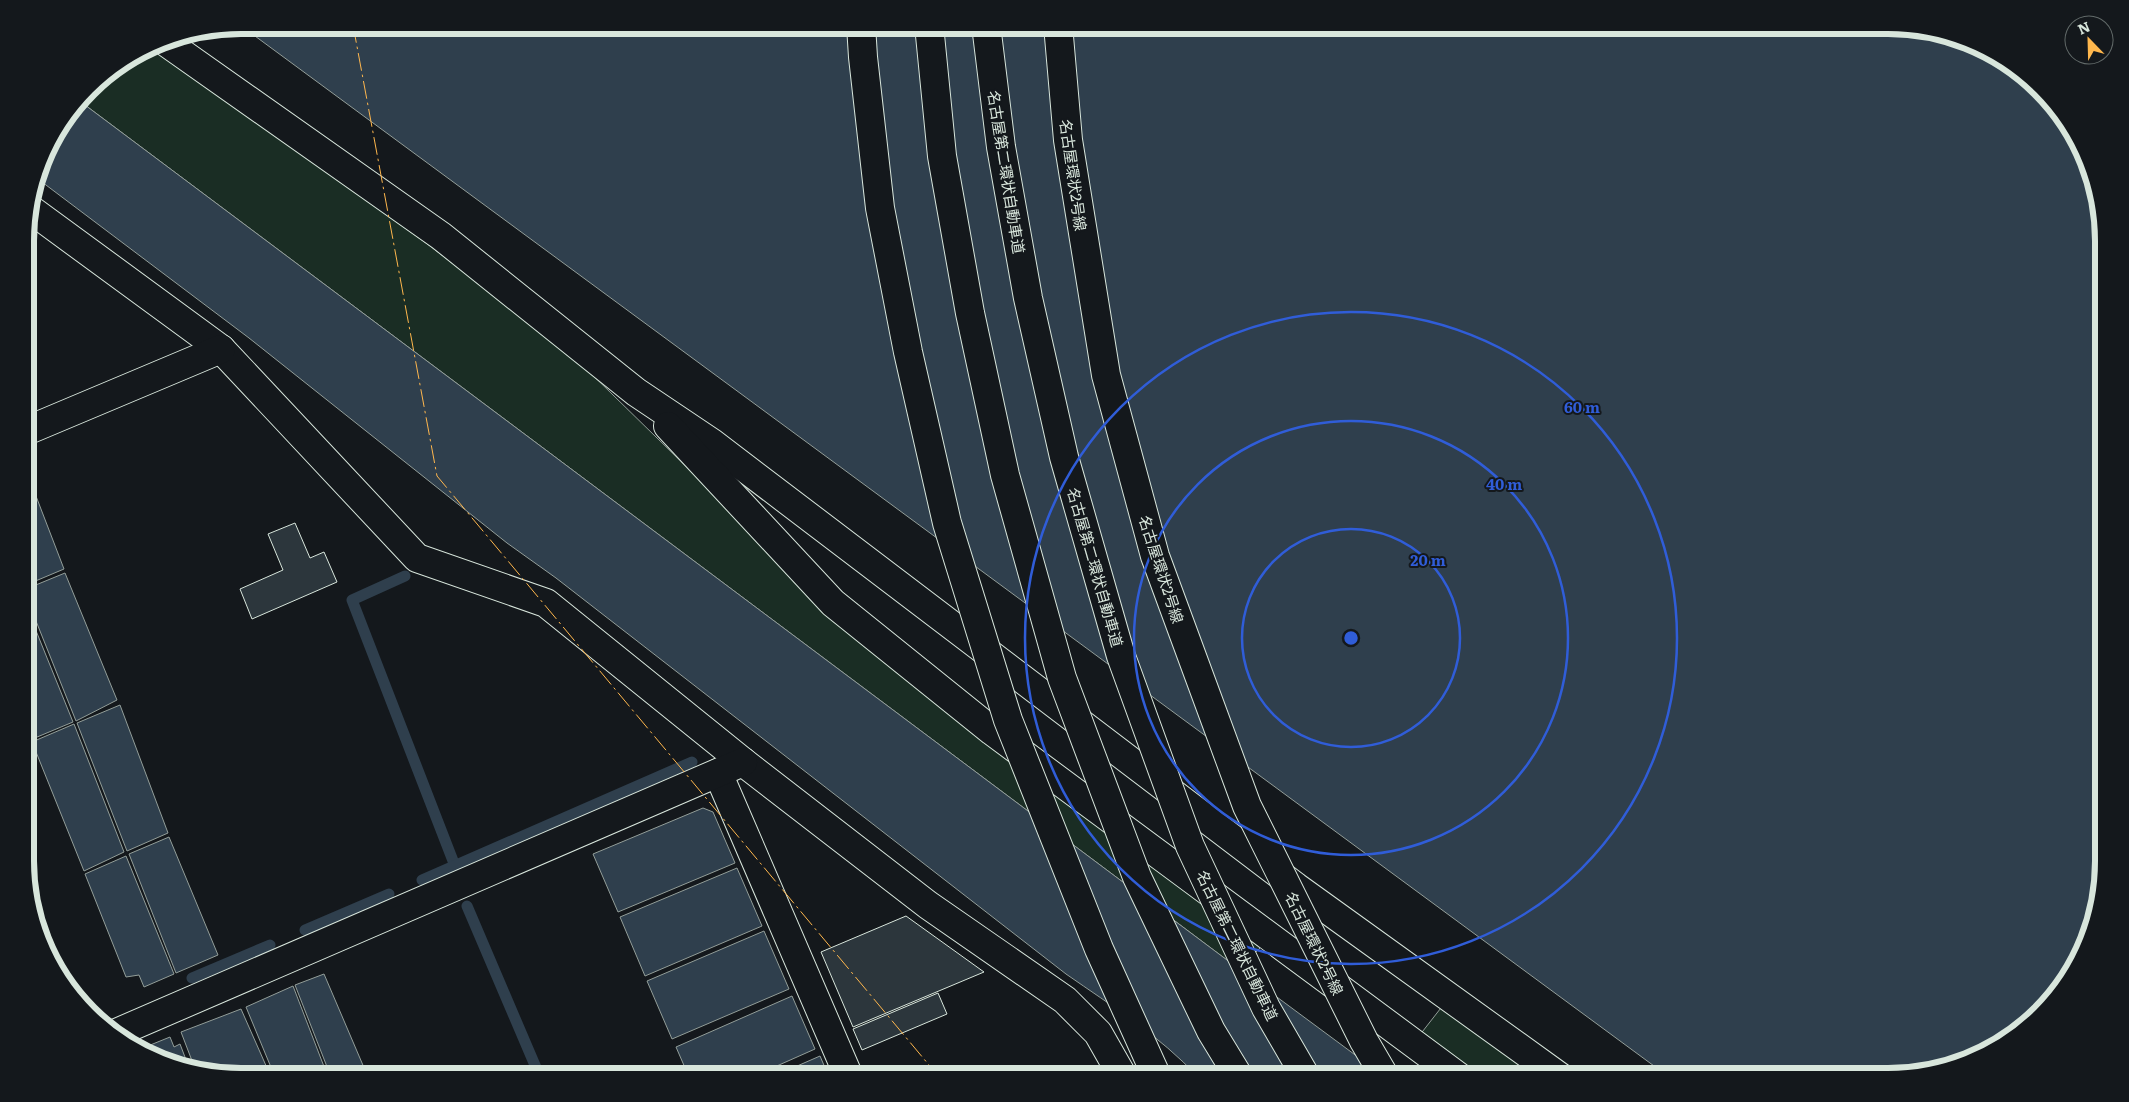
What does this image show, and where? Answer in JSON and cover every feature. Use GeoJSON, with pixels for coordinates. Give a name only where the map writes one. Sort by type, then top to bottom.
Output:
{"type":"FeatureCollection","features":[{"type":"Feature","properties":{"kind":"main road"},"geometry":{"type":"LineString","coordinates":[[862,34],[863,57],[880,208],[908,352],[947,523],[1008,720],[1099,949],[1153,1068]]}},
{"type":"Feature","properties":{"kind":"main road"},"geometry":{"type":"LineString","coordinates":[[930,34],[942,156],[970,313],[1004,475],[1062,678],[1137,877],[1212,1031],[1234,1068]]}},
{"type":"Feature","properties":{"kind":"main road","name":"名古屋第二環状自動車道"},"geometry":{"type":"LineString","coordinates":[[987,34],[1000,147],[1028,298],[1064,457],[1121,656],[1190,846],[1266,1008],[1301,1068]]}},
{"type":"Feature","properties":{"kind":"main road","name":"名古屋環状2号線"},"geometry":{"type":"LineString","coordinates":[[1059,34],[1068,140],[1106,375],[1155,556],[1247,806],[1364,1041],[1380,1068]]}},
{"type":"Feature","properties":{"kind":"main road"},"geometry":{"type":"LineString","coordinates":[[171,46],[440,236],[636,392],[712,443],[1296,887],[1547,1068]]}},
{"type":"Feature","properties":{"kind":"main road"},"geometry":{"type":"LineString","coordinates":[[36,213],[221,349],[417,558],[546,603],[743,762],[928,905],[1065,1000],[1098,1033],[1118,1068]]}},
{"type":"Feature","properties":{"kind":"main road"},"geometry":{"type":"LineString","coordinates":[[34,428],[221,349]]}},
{"type":"Feature","properties":{"kind":"main road"},"geometry":{"type":"LineString","coordinates":[[636,392],[833,603],[992,731],[1447,1068]]}},
{"type":"Feature","properties":{"kind":"main road"},"geometry":{"type":"LineString","coordinates":[[122,1030],[743,762]]}},
{"type":"Feature","properties":{"kind":"main road"},"geometry":{"type":"LineString","coordinates":[[718,772],[845,1068]]}},
{"type":"Feature","properties":{"kind":"green space"},"geometry":{"type":"Polygon","coordinates":[[[157,51],[426,243],[570,353],[828,605],[980,736],[1260,948],[1239,969],[85,104],[104,85],[137,61],[157,51]]]}},
{"type":"Feature","properties":{"kind":"green space"},"geometry":{"type":"Polygon","coordinates":[[[1444,1004],[1533,1068],[1463,1068],[1419,1036],[1444,1004]]]}},
{"type":"Feature","properties":{"kind":"water"},"geometry":{"type":"Polygon","coordinates":[[[252,34],[1902,34],[1929,38],[1968,49],[1992,61],[2025,85],[2044,104],[2068,137],[2080,161],[2091,200],[2095,227],[2095,875],[2091,902],[2080,941],[2068,965],[2044,998],[2025,1017],[1992,1041],[1968,1053],[1942,1061],[1902,1068],[1657,1068],[252,34]]]}},
{"type":"Feature","properties":{"kind":"water"},"geometry":{"type":"Polygon","coordinates":[[[85,105],[1373,1068],[1189,1068],[1152,1035],[1066,974],[556,578],[507,543],[249,338],[42,182],[49,161],[61,137],[85,105]]]}},
{"type":"Feature","properties":{"kind":"water"},"geometry":{"type":"Polygon","coordinates":[[[34,491],[64,569],[34,582],[34,491]]]}},
{"type":"Feature","properties":{"kind":"water"},"geometry":{"type":"Polygon","coordinates":[[[65,573],[117,700],[76,721],[34,616],[34,586],[65,573]]]}},
{"type":"Feature","properties":{"kind":"water"},"geometry":{"type":"Polygon","coordinates":[[[34,626],[73,722],[34,738],[34,626]]]}},
{"type":"Feature","properties":{"kind":"water"},"geometry":{"type":"Polygon","coordinates":[[[120,705],[168,833],[127,851],[77,723],[120,705]]]}},
{"type":"Feature","properties":{"kind":"water"},"geometry":{"type":"Polygon","coordinates":[[[74,724],[124,852],[84,871],[34,747],[34,741],[74,724]]]}},
{"type":"Feature","properties":{"kind":"water"},"geometry":{"type":"Polygon","coordinates":[[[703,808],[713,812],[735,863],[618,912],[593,854],[703,808]]]}},
{"type":"Feature","properties":{"kind":"water"},"geometry":{"type":"Polygon","coordinates":[[[169,837],[218,955],[176,973],[129,854],[169,837]]]}},
{"type":"Feature","properties":{"kind":"water"},"geometry":{"type":"Polygon","coordinates":[[[126,856],[174,974],[144,987],[139,975],[126,977],[85,874],[126,856]]]}},
{"type":"Feature","properties":{"kind":"water"},"geometry":{"type":"Polygon","coordinates":[[[737,868],[762,926],[645,976],[620,917],[737,868]]]}},
{"type":"Feature","properties":{"kind":"water"},"geometry":{"type":"Polygon","coordinates":[[[764,931],[789,989],[672,1039],[647,981],[764,931]]]}},
{"type":"Feature","properties":{"kind":"water"},"geometry":{"type":"Polygon","coordinates":[[[324,974],[364,1068],[327,1068],[295,985],[324,974]]]}},
{"type":"Feature","properties":{"kind":"water"},"geometry":{"type":"Polygon","coordinates":[[[293,986],[325,1068],[271,1068],[246,1007],[293,986]]]}},
{"type":"Feature","properties":{"kind":"water"},"geometry":{"type":"Polygon","coordinates":[[[792,996],[815,1049],[772,1068],[685,1068],[676,1047],[792,996]]]}},
{"type":"Feature","properties":{"kind":"water"},"geometry":{"type":"Polygon","coordinates":[[[241,1009],[267,1068],[227,1068],[193,1062],[181,1032],[241,1009]]]}},
{"type":"Feature","properties":{"kind":"water"},"geometry":{"type":"Polygon","coordinates":[[[170,1037],[174,1047],[180,1044],[186,1061],[161,1053],[147,1046],[170,1037]]]}},
{"type":"Feature","properties":{"kind":"water"},"geometry":{"type":"Polygon","coordinates":[[[820,1056],[825,1068],[793,1068],[820,1056]]]}},
{"type":"Feature","properties":{"kind":"building"},"geometry":{"type":"Polygon","coordinates":[[[295,523],[310,558],[324,552],[337,582],[252,619],[240,589],[283,570],[268,534],[295,523]]]}},
{"type":"Feature","properties":{"kind":"building"},"geometry":{"type":"Polygon","coordinates":[[[906,916],[984,972],[853,1027],[821,952],[906,916]]]}},
{"type":"Feature","properties":{"kind":"building"},"geometry":{"type":"Polygon","coordinates":[[[938,993],[947,1014],[862,1050],[853,1029],[938,993]]]}},
{"type":"Feature","properties":{"kind":"waterway"},"geometry":{"type":"LineString","coordinates":[[405,576],[352,600],[455,866]]}},
{"type":"Feature","properties":{"kind":"waterway"},"geometry":{"type":"LineString","coordinates":[[422,880],[692,762]]}},
{"type":"Feature","properties":{"kind":"waterway"},"geometry":{"type":"LineString","coordinates":[[305,930],[389,894]]}},
{"type":"Feature","properties":{"kind":"waterway"},"geometry":{"type":"LineString","coordinates":[[467,906],[536,1068]]}},
{"type":"Feature","properties":{"kind":"waterway"},"geometry":{"type":"LineString","coordinates":[[192,978],[270,945]]}},
{"type":"Feature","properties":{"kind":"power"},"geometry":{"type":"LineString","coordinates":[[355,34],[437,476],[931,1068]]}}]}
